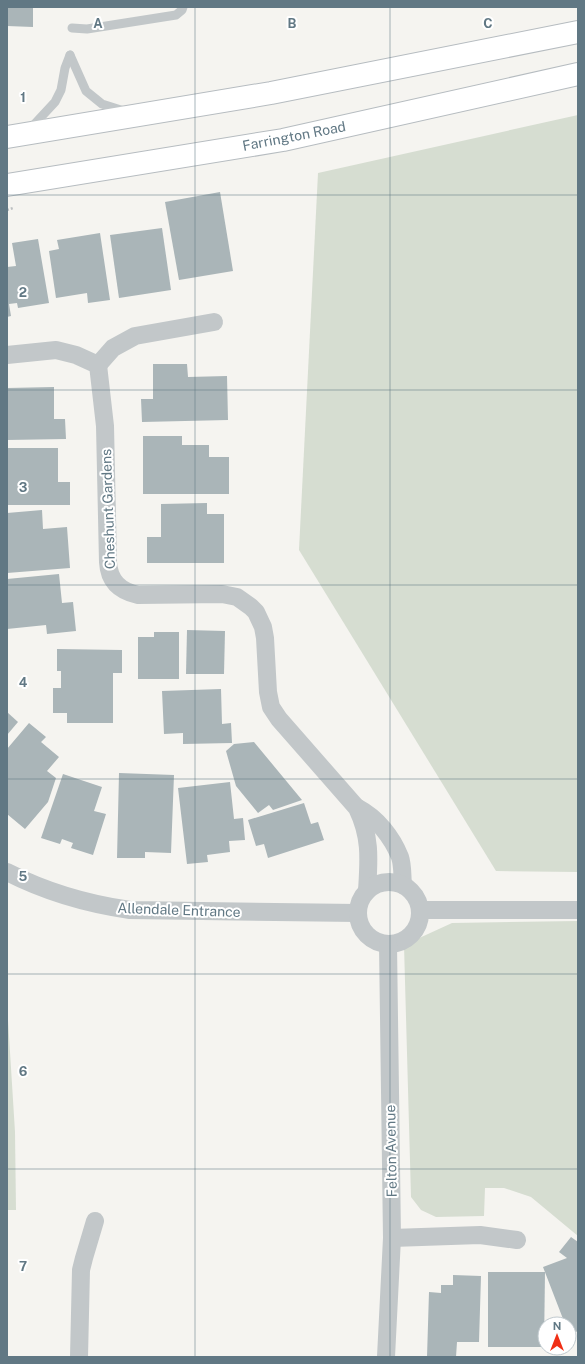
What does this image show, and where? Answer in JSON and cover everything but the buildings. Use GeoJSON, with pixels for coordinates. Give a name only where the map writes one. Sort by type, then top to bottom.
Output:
{"type":"FeatureCollection","features":[{"type":"Feature","properties":{"kind":"main road"},"geometry":{"type":"LineString","coordinates":[[16,135],[271,93],[578,32]]}},
{"type":"Feature","properties":{"kind":"main road","name":"Farrington Road"},"geometry":{"type":"LineString","coordinates":[[7,185],[283,140],[578,74]]}},
{"type":"Feature","properties":{"kind":"street"},"geometry":{"type":"LineString","coordinates":[[7,356],[56,350],[76,354],[98,366],[113,348],[135,336],[214,322]]}},
{"type":"Feature","properties":{"kind":"street","name":"Cheshunt Gardens"},"geometry":{"type":"LineString","coordinates":[[98,366],[105,426],[108,562],[112,578],[120,588],[138,595],[222,594],[237,597],[251,607],[260,619],[266,638],[268,692],[271,707],[279,719],[357,808]]}},
{"type":"Feature","properties":{"kind":"street"},"geometry":{"type":"LineString","coordinates":[[357,808],[368,814],[378,823],[393,844],[400,857],[403,885]]}},
{"type":"Feature","properties":{"kind":"street"},"geometry":{"type":"LineString","coordinates":[[357,808],[365,825],[369,849],[367,891]]}},
{"type":"Feature","properties":{"kind":"street","name":"Allendale Entrance"},"geometry":{"type":"LineString","coordinates":[[7,872],[26,882],[84,901],[106,907],[130,910],[358,913]]}},
{"type":"Feature","properties":{"kind":"street"},"geometry":{"type":"LineString","coordinates":[[389,882],[403,885],[414,894],[418,900],[420,910],[420,922],[414,933],[400,943],[388,944],[376,942],[366,935],[360,924],[358,913],[360,901],[367,891],[372,887],[389,882]]}},
{"type":"Feature","properties":{"kind":"street"},"geometry":{"type":"LineString","coordinates":[[420,910],[578,910]]}},
{"type":"Feature","properties":{"kind":"street","name":"Felton Avenue"},"geometry":{"type":"LineString","coordinates":[[386,1357],[392,1238],[388,944]]}},
{"type":"Feature","properties":{"kind":"street"},"geometry":{"type":"LineString","coordinates":[[79,1357],[81,1270],[95,1221]]}},
{"type":"Feature","properties":{"kind":"street"},"geometry":{"type":"LineString","coordinates":[[392,1238],[480,1235],[517,1240]]}},
{"type":"Feature","properties":{"kind":"lane"},"geometry":{"type":"LineString","coordinates":[[72,28],[87,28],[176,15],[182,10],[183,7]]}},
{"type":"Feature","properties":{"kind":"lane"},"geometry":{"type":"LineString","coordinates":[[16,135],[55,102],[61,90],[65,68],[70,54],[86,92],[102,104],[137,115]]}},
{"type":"Feature","properties":{"kind":"shaded area"},"geometry":{"type":"Polygon","coordinates":[[[578,115],[578,872],[496,871],[299,550],[318,173],[578,115]]]}},
{"type":"Feature","properties":{"kind":"shaded area"},"geometry":{"type":"Polygon","coordinates":[[[578,921],[578,1236],[531,1197],[504,1188],[485,1188],[484,1216],[436,1217],[421,1210],[411,1197],[404,945],[452,923],[578,921]]]}},
{"type":"Feature","properties":{"kind":"shaded area"},"geometry":{"type":"Polygon","coordinates":[[[7,1004],[15,1132],[16,1210],[7,1210],[7,1004]]]}}]}
